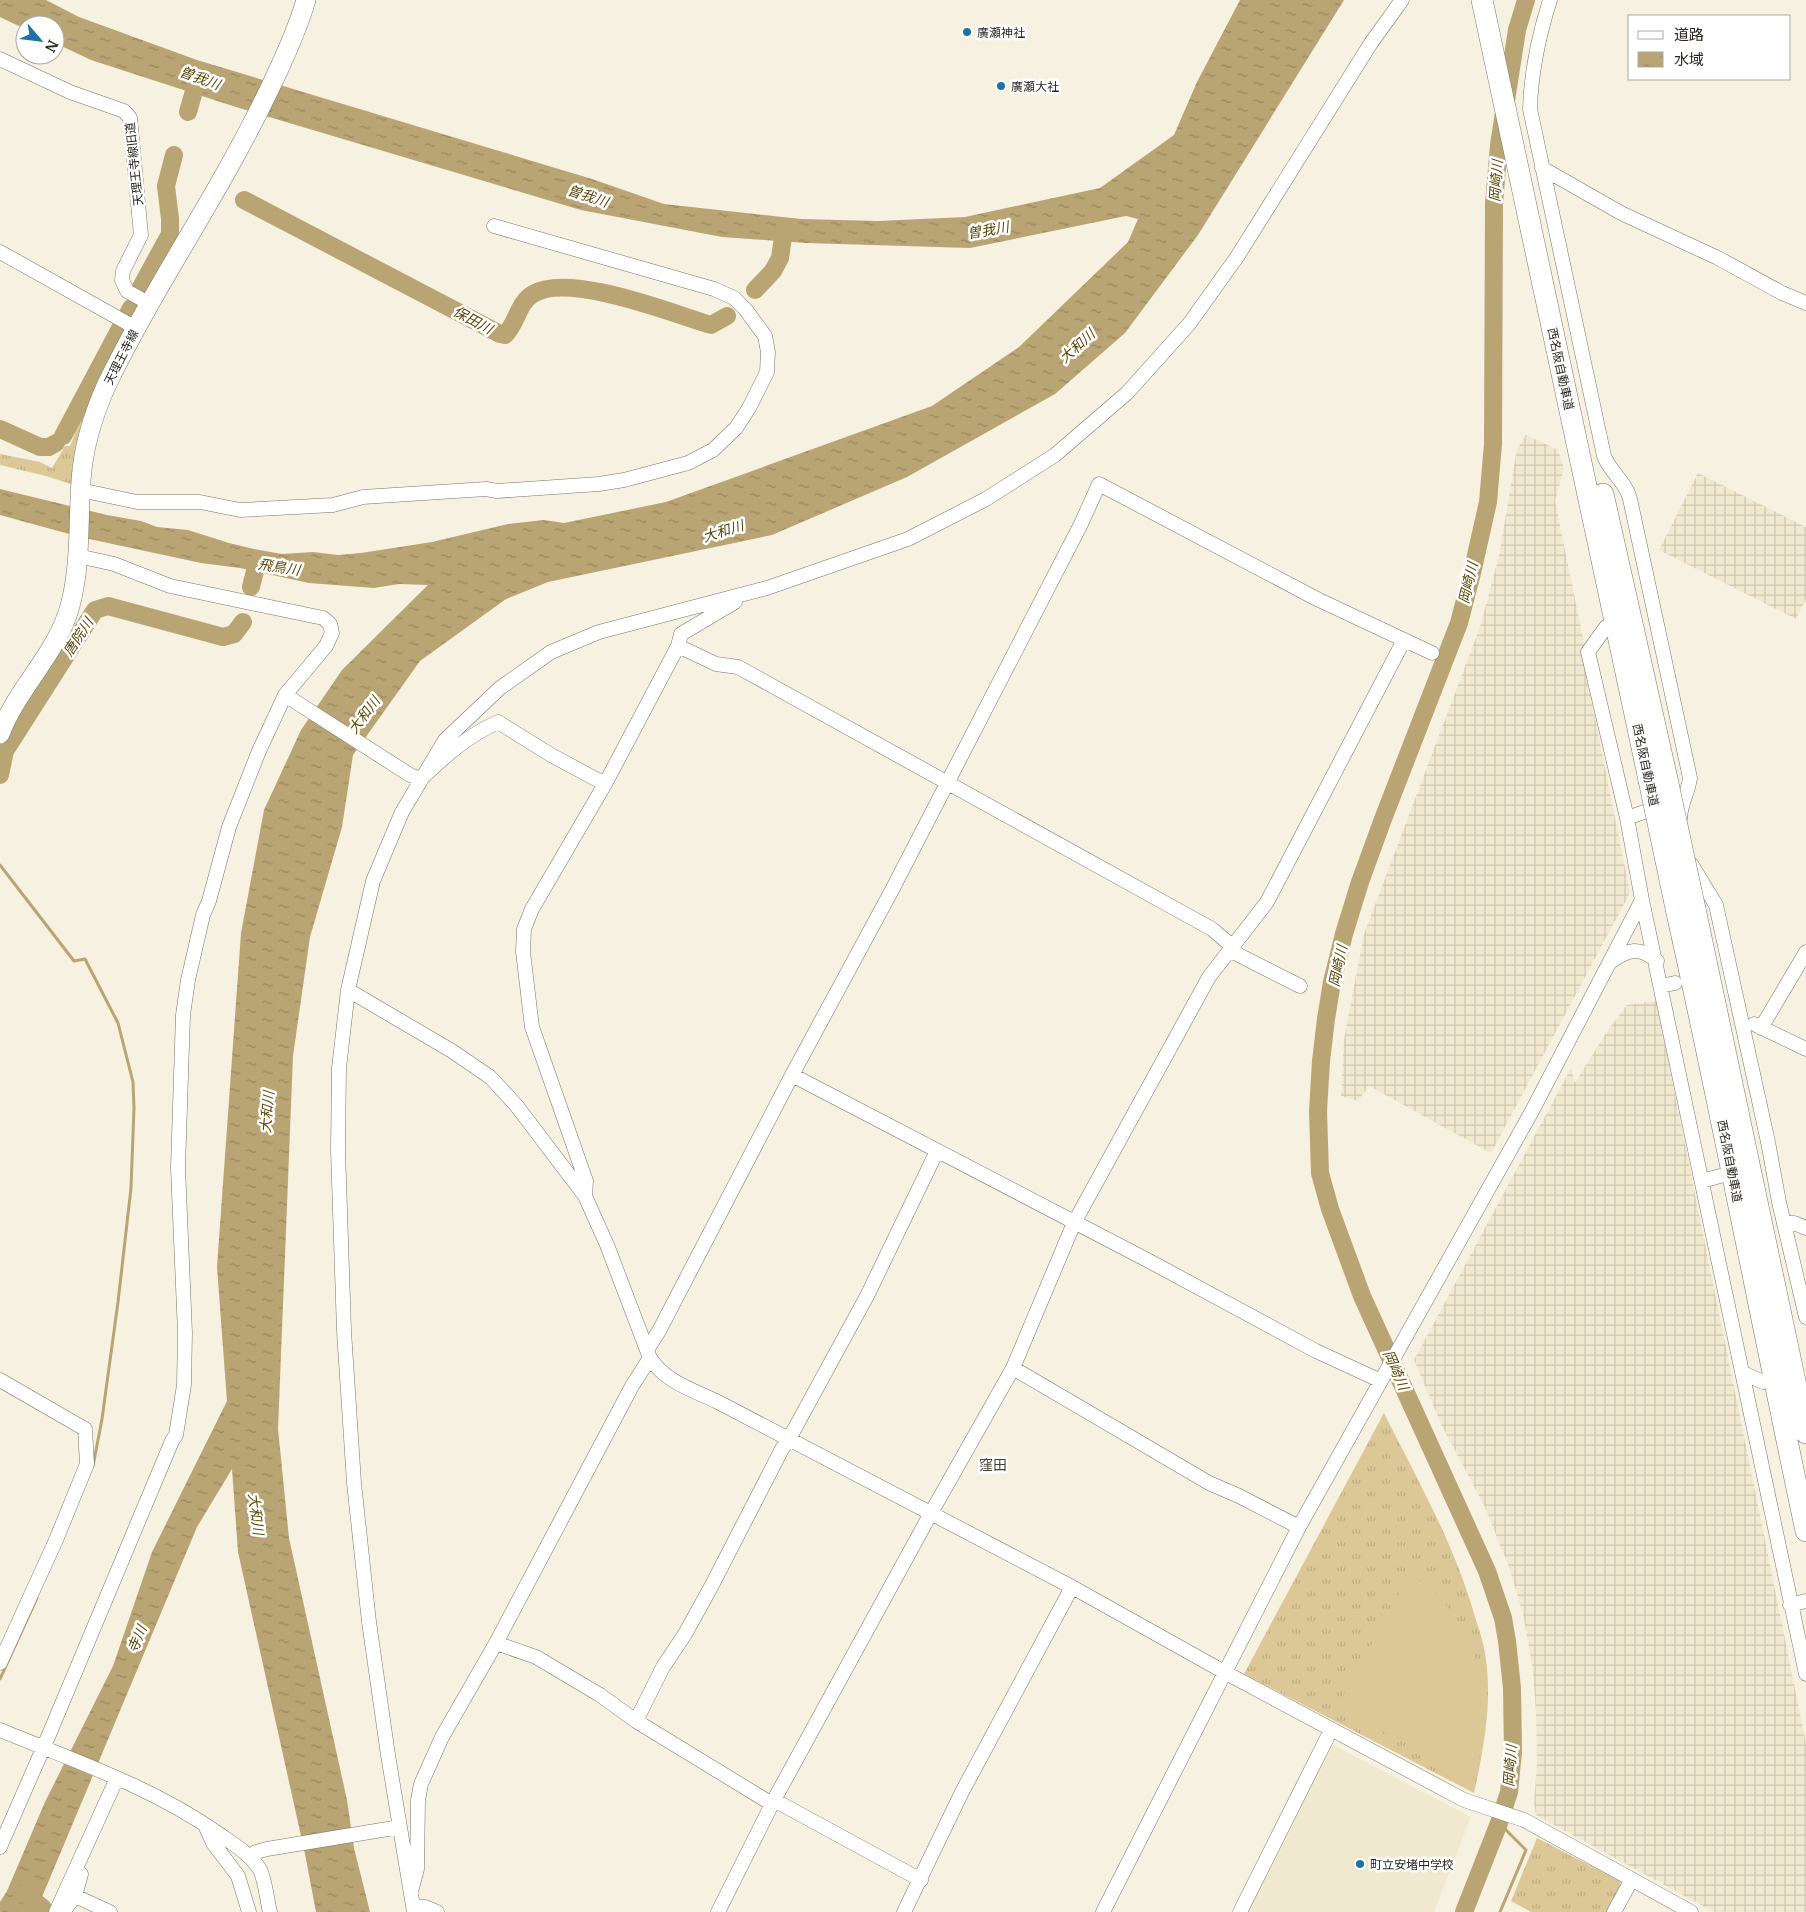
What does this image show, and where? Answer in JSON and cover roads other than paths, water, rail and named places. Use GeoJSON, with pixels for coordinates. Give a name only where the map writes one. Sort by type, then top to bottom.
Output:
{"type":"FeatureCollection","features":[{"type":"Feature","properties":{"kind":"highway","name":"西名阪自動車道"},"geometry":{"type":"LineString","coordinates":[[1482,0],[1598,509],[1686,911],[1806,1433]]}},
{"type":"Feature","properties":{"kind":"highway","name":"西名阪自動車道"},"geometry":{"type":"LineString","coordinates":[[1496,0],[1598,509]]}},
{"type":"Feature","properties":{"kind":"highway","name":"西名阪自動車道"},"geometry":{"type":"LineString","coordinates":[[1686,911],[1715,1083],[1766,1344],[1806,1531]]}},
{"type":"Feature","properties":{"kind":"main road","name":"天理王寺線"},"geometry":{"type":"LineString","coordinates":[[0,734],[21,695],[45,659],[66,618],[74,588],[78,554],[84,451],[95,412],[136,328],[240,146],[286,52],[306,0]]}},
{"type":"Feature","properties":{"kind":"street"},"geometry":{"type":"LineString","coordinates":[[413,1904],[396,1827],[369,1622],[352,1464],[344,1331],[338,1150],[339,1068],[348,990],[373,881],[416,777],[444,740],[500,688],[550,652],[599,632],[767,588],[908,539],[986,499],[1055,455],[1127,393],[1189,324],[1238,256],[1375,37],[1402,0]]}},
{"type":"Feature","properties":{"kind":"street"},"geometry":{"type":"LineString","coordinates":[[1550,0],[1539,37],[1530,109],[1604,456],[1607,464],[1628,490],[1644,561],[1690,778],[1689,788],[1680,813],[1687,847],[1696,874],[1713,898],[1716,906],[1773,1203],[1784,1223],[1806,1317]]}},
{"type":"Feature","properties":{"kind":"street","name":"天理王寺線旧道"},"geometry":{"type":"LineString","coordinates":[[0,59],[70,92],[124,111],[130,118],[140,235],[123,270],[122,280],[127,291],[150,304]]}},
{"type":"Feature","properties":{"kind":"street"},"geometry":{"type":"LineString","coordinates":[[1542,168],[1620,213],[1702,250],[1782,293],[1806,303]]}},
{"type":"Feature","properties":{"kind":"street"},"geometry":{"type":"LineString","coordinates":[[81,491],[137,502],[200,502],[240,510],[333,505],[363,497],[599,484],[624,480],[688,463],[713,450],[736,428],[749,408],[767,372],[768,352],[765,336],[746,310],[734,298],[714,290],[494,226]]}},
{"type":"Feature","properties":{"kind":"street"},"geometry":{"type":"LineString","coordinates":[[0,252],[136,328]]}},
{"type":"Feature","properties":{"kind":"street"},"geometry":{"type":"LineString","coordinates":[[413,1904],[418,1800],[421,1784],[442,1737],[496,1643],[632,1386],[792,1075],[892,890],[1099,484],[1317,599],[1432,653]]}},
{"type":"Feature","properties":{"kind":"street"},"geometry":{"type":"LineString","coordinates":[[0,1847],[45,1748],[168,1450],[176,1435],[184,1386],[185,1333],[178,1168],[183,1015],[188,980],[203,915],[209,901],[229,827],[259,751],[285,695],[326,646],[332,633],[330,624],[323,618],[170,586],[114,564],[78,554]]}},
{"type":"Feature","properties":{"kind":"street"},"geometry":{"type":"LineString","coordinates":[[1634,578],[1644,561]]}},
{"type":"Feature","properties":{"kind":"street"},"geometry":{"type":"LineString","coordinates":[[586,1196],[586,1181],[532,1027],[523,952],[524,929],[532,909],[605,784],[678,646],[681,634],[730,605],[767,588]]}},
{"type":"Feature","properties":{"kind":"street"},"geometry":{"type":"LineString","coordinates":[[1606,627],[1588,652],[1627,818],[1656,962]]}},
{"type":"Feature","properties":{"kind":"street"},"geometry":{"type":"LineString","coordinates":[[718,1912],[773,1802],[931,1513],[1013,1368],[1074,1223],[1178,1030],[1209,977],[1267,902],[1404,640]]}},
{"type":"Feature","properties":{"kind":"street"},"geometry":{"type":"LineString","coordinates":[[678,646],[716,664],[738,667],[947,781],[1212,929],[1231,948],[1300,986]]}},
{"type":"Feature","properties":{"kind":"street"},"geometry":{"type":"LineString","coordinates":[[285,695],[416,777]]}},
{"type":"Feature","properties":{"kind":"street"},"geometry":{"type":"LineString","coordinates":[[416,777],[475,733],[498,722],[551,755],[605,784]]}},
{"type":"Feature","properties":{"kind":"street"},"geometry":{"type":"LineString","coordinates":[[1627,818],[1685,797]]}},
{"type":"Feature","properties":{"kind":"street"},"geometry":{"type":"LineString","coordinates":[[1103,1912],[1299,1527],[1526,1122],[1642,900]]}},
{"type":"Feature","properties":{"kind":"street"},"geometry":{"type":"LineString","coordinates":[[1610,962],[1624,954],[1637,950],[1648,953],[1656,962],[1668,985],[1702,1181],[1806,1674]]}},
{"type":"Feature","properties":{"kind":"street"},"geometry":{"type":"LineString","coordinates":[[1761,1028],[1806,952]]}},
{"type":"Feature","properties":{"kind":"street"},"geometry":{"type":"LineString","coordinates":[[348,990],[452,1051],[490,1076],[516,1105],[586,1196],[607,1245],[648,1354],[657,1368],[672,1380],[1072,1587],[1226,1673],[1464,1800],[1518,1818],[1545,1831],[1691,1912]]}},
{"type":"Feature","properties":{"kind":"street"},"geometry":{"type":"LineString","coordinates":[[1736,1012],[1761,1028],[1806,1049]]}},
{"type":"Feature","properties":{"kind":"street"},"geometry":{"type":"LineString","coordinates":[[792,1075],[1151,1262],[1316,1351],[1381,1381]]}},
{"type":"Feature","properties":{"kind":"street"},"geometry":{"type":"LineString","coordinates":[[636,1721],[663,1667],[685,1634],[711,1587],[782,1448],[789,1439],[867,1296],[937,1151]]}},
{"type":"Feature","properties":{"kind":"street"},"geometry":{"type":"LineString","coordinates":[[1702,1181],[1720,1176]]}},
{"type":"Feature","properties":{"kind":"street"},"geometry":{"type":"LineString","coordinates":[[1784,1223],[1794,1223],[1806,1228]]}},
{"type":"Feature","properties":{"kind":"street"},"geometry":{"type":"LineString","coordinates":[[1013,1368],[1209,1483],[1299,1527]]}},
{"type":"Feature","properties":{"kind":"street"},"geometry":{"type":"LineString","coordinates":[[1743,1373],[1763,1382]]}},
{"type":"Feature","properties":{"kind":"street"},"geometry":{"type":"LineString","coordinates":[[0,1380],[85,1429],[87,1463],[56,1540],[0,1663]]}},
{"type":"Feature","properties":{"kind":"street"},"geometry":{"type":"LineString","coordinates":[[904,1912],[962,1792],[1072,1587]]}},
{"type":"Feature","properties":{"kind":"street"},"geometry":{"type":"LineString","coordinates":[[1790,1605],[1806,1601]]}},
{"type":"Feature","properties":{"kind":"street"},"geometry":{"type":"LineString","coordinates":[[496,1643],[536,1657],[600,1694],[636,1721],[773,1802],[921,1880]]}},
{"type":"Feature","properties":{"kind":"street"},"geometry":{"type":"LineString","coordinates":[[0,1730],[151,1793],[204,1824],[250,1857],[261,1870],[270,1912]]}},
{"type":"Feature","properties":{"kind":"street"},"geometry":{"type":"LineString","coordinates":[[1240,1912],[1331,1730]]}},
{"type":"Feature","properties":{"kind":"street"},"geometry":{"type":"LineString","coordinates":[[56,1912],[116,1777]]}},
{"type":"Feature","properties":{"kind":"street"},"geometry":{"type":"LineString","coordinates":[[204,1824],[213,1843],[238,1876],[249,1912]]}},
{"type":"Feature","properties":{"kind":"street"},"geometry":{"type":"LineString","coordinates":[[250,1857],[256,1852],[267,1849],[396,1827]]}},
{"type":"Feature","properties":{"kind":"street"},"geometry":{"type":"LineString","coordinates":[[63,1912],[75,1896],[87,1857],[85,1849]]}},
{"type":"Feature","properties":{"kind":"street"},"geometry":{"type":"LineString","coordinates":[[1614,1912],[1632,1879]]}},
{"type":"Feature","properties":{"kind":"street"},"geometry":{"type":"LineString","coordinates":[[75,1896],[110,1912]]}},
{"type":"Feature","properties":{"kind":"street"},"geometry":{"type":"LineString","coordinates":[[413,1904],[437,1912]]}},
{"type":"Feature","properties":{"kind":"water"},"geometry":{"type":"Polygon","coordinates":[[[0,0],[46,0],[79,17],[197,60],[592,179],[664,204],[801,219],[878,221],[965,217],[1100,188],[1174,135],[1197,82],[1240,0],[1344,0],[1198,235],[1125,333],[1055,394],[907,477],[772,535],[548,582],[506,599],[420,661],[353,755],[342,827],[310,937],[293,1056],[278,1429],[289,1538],[347,1800],[354,1848],[370,1912],[316,1912],[305,1854],[238,1552],[232,1469],[197,1527],[42,1897],[34,1912],[0,1912],[0,1902],[7,1891],[45,1802],[113,1666],[152,1552],[227,1401],[217,1267],[241,933],[264,810],[301,730],[342,670],[428,585],[399,584],[374,588],[309,583],[240,568],[201,563],[80,537],[0,515],[0,489],[107,515],[141,521],[157,527],[188,530],[229,543],[282,554],[313,552],[338,555],[361,553],[432,542],[508,524],[544,520],[564,523],[666,502],[932,406],[1019,347],[1128,242],[1138,219],[1126,216],[970,248],[806,243],[722,237],[581,210],[239,108],[91,60],[65,48],[65,15],[15,15],[15,24],[0,17],[0,0]]]}},
{"type":"Feature","properties":{"kind":"waterway","name":"岡崎川"},"geometry":{"type":"LineString","coordinates":[[1464,1912],[1499,1823],[1509,1792],[1513,1752],[1512,1688],[1503,1618],[1487,1571],[1362,1296],[1330,1209],[1320,1173],[1318,1111],[1326,1019],[1332,982],[1344,934],[1360,882],[1383,819],[1459,623],[1488,502],[1493,444],[1494,203],[1499,145],[1517,30],[1526,0]]}},
{"type":"Feature","properties":{"kind":"waterway","name":"保田川"},"geometry":{"type":"LineString","coordinates":[[188,112],[198,77]]}},
{"type":"Feature","properties":{"kind":"waterway","name":"保田川"},"geometry":{"type":"LineString","coordinates":[[140,289],[170,234],[166,186],[174,155]]}},
{"type":"Feature","properties":{"kind":"waterway","name":"保田川"},"geometry":{"type":"LineString","coordinates":[[244,200],[500,334],[505,335],[509,330],[528,298],[533,294],[549,289],[570,288],[595,291],[647,304],[711,325],[727,316]]}},
{"type":"Feature","properties":{"kind":"waterway","name":"保田川"},"geometry":{"type":"LineString","coordinates":[[755,290],[773,271],[780,258],[784,230]]}},
{"type":"Feature","properties":{"kind":"waterway","name":"保田川"},"geometry":{"type":"LineString","coordinates":[[63,436],[131,308]]}},
{"type":"Feature","properties":{"kind":"waterway","name":"保田川"},"geometry":{"type":"LineString","coordinates":[[0,429],[40,447],[49,447],[56,443]]}},
{"type":"Feature","properties":{"kind":"waterway","name":"唐院川"},"geometry":{"type":"LineString","coordinates":[[251,587],[257,563]]}},
{"type":"Feature","properties":{"kind":"waterway","name":"唐院川"},"geometry":{"type":"LineString","coordinates":[[0,775],[5,751],[95,610],[108,606],[223,637],[234,634],[243,622]]}},
{"type":"Feature","properties":{"kind":"waterway"},"geometry":{"type":"LineString","coordinates":[[0,865],[74,961],[85,959],[118,1023],[133,1082],[131,1188],[118,1302],[102,1419],[93,1466]]}},
{"type":"Feature","properties":{"kind":"waterway"},"geometry":{"type":"LineString","coordinates":[[0,1679],[37,1598]]}},
{"type":"Feature","properties":{"kind":"waterway"},"geometry":{"type":"LineString","coordinates":[[1499,1823],[1526,1850],[1500,1912]]}},
{"type":"Feature","properties":{"kind":"waterway"},"geometry":{"type":"LineString","coordinates":[[24,1893],[43,1908]]}},
{"type":"Feature","properties":{"kind":"place","name":"廣瀬神社"},"geometry":{"type":"Point","coordinates":[967,32]}},
{"type":"Feature","properties":{"kind":"place","name":"廣瀬大社"},"geometry":{"type":"Point","coordinates":[1001,86]}},
{"type":"Feature","properties":{"kind":"place","name":"町立安堵中学校"},"geometry":{"type":"Point","coordinates":[1360,1864]}},
{"type":"Feature","properties":{"kind":"district","name":"窪田"},"geometry":{"type":"Point","coordinates":[993,1465]}},
{"type":"Feature","properties":{"kind":"water label","name":"曽我川"},"geometry":{"type":"Point","coordinates":[200,78]}},
{"type":"Feature","properties":{"kind":"water label","name":"曽我川"},"geometry":{"type":"Point","coordinates":[588,196]}},
{"type":"Feature","properties":{"kind":"water label","name":"曽我川"},"geometry":{"type":"Point","coordinates":[988,230]}},
{"type":"Feature","properties":{"kind":"water label","name":"大和川"},"geometry":{"type":"Point","coordinates":[1077,346]}},
{"type":"Feature","properties":{"kind":"water label","name":"大和川"},"geometry":{"type":"Point","coordinates":[723,531]}},
{"type":"Feature","properties":{"kind":"water label","name":"飛鳥川"},"geometry":{"type":"Point","coordinates":[279,567]}},
{"type":"Feature","properties":{"kind":"water label","name":"大和川"},"geometry":{"type":"Point","coordinates":[364,715]}},
{"type":"Feature","properties":{"kind":"water label","name":"大和川"},"geometry":{"type":"Point","coordinates":[267,1112]}},
{"type":"Feature","properties":{"kind":"water label","name":"大和川"},"geometry":{"type":"Point","coordinates":[256,1514]}},
{"type":"Feature","properties":{"kind":"water label","name":"寺川"},"geometry":{"type":"Point","coordinates":[137,1639]}}]}
